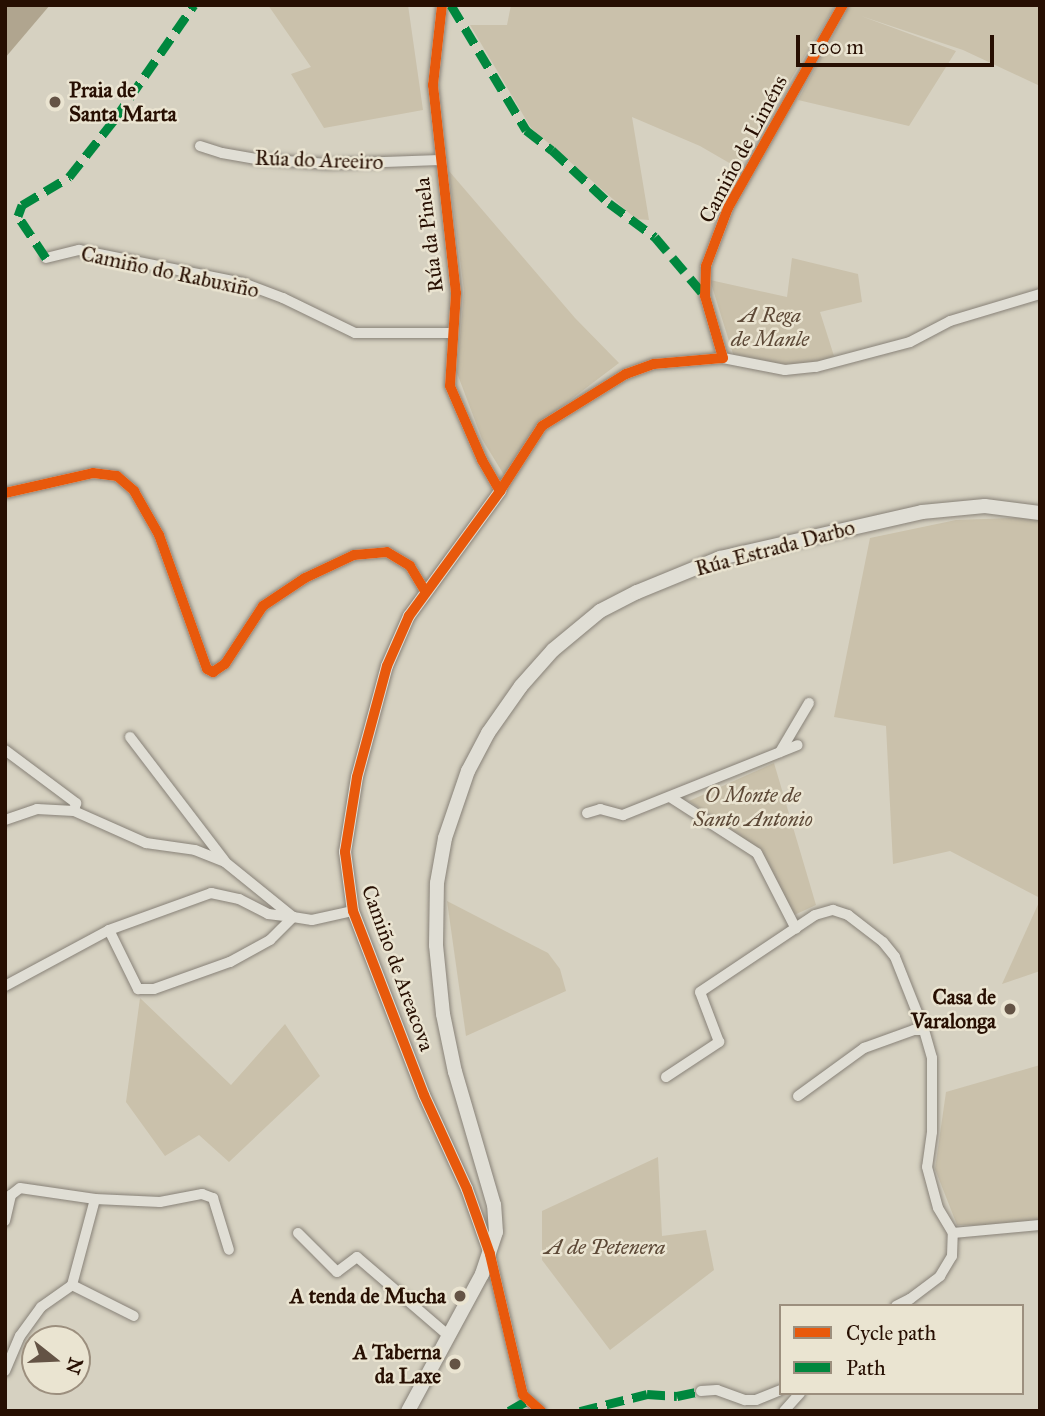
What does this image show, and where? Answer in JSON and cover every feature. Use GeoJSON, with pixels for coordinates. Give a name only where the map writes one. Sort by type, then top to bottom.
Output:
{"type":"FeatureCollection","features":[{"type":"Feature","properties":{"kind":"main road","name":"Rúa Estrada Darbo"},"geometry":{"type":"LineString","coordinates":[[408,1411],[482,1274],[496,1232],[494,1205],[456,1072],[443,1014],[436,945],[438,883],[445,838],[468,771],[488,733],[521,686],[553,650],[600,611],[636,592],[719,558],[922,512],[985,506],[1040,513]]}},
{"type":"Feature","properties":{"kind":"street","name":"Rúa da Pinela"},"geometry":{"type":"LineString","coordinates":[[442,5],[433,85],[456,293],[450,386],[482,460],[500,491]]}},
{"type":"Feature","properties":{"kind":"street","name":"Camiño de Liméns"},"geometry":{"type":"LineString","coordinates":[[723,358],[705,296],[706,266],[728,208],[843,5]]}},
{"type":"Feature","properties":{"kind":"street","name":"Rúa do Areeiro"},"geometry":{"type":"LineString","coordinates":[[200,146],[257,159],[329,164],[440,160]]}},
{"type":"Feature","properties":{"kind":"street","name":"Camiño do Rabuxiño"},"geometry":{"type":"LineString","coordinates":[[46,258],[79,250],[243,283],[284,298],[355,333],[453,332]]}},
{"type":"Feature","properties":{"kind":"street","name":"Camiño de Areacova"},"geometry":{"type":"LineString","coordinates":[[490,1254],[467,1189],[424,1095],[354,911],[345,852],[357,777],[387,666],[409,616],[500,491],[542,426],[626,374],[654,364],[723,358],[785,370],[816,367],[910,342],[950,321],[1040,294]]}},
{"type":"Feature","properties":{"kind":"street"},"geometry":{"type":"LineString","coordinates":[[5,493],[93,473],[117,476],[134,491],[159,535],[207,668],[213,672],[225,664],[263,606],[305,578],[354,555],[387,552],[410,566],[425,591]]}},
{"type":"Feature","properties":{"kind":"street"},"geometry":{"type":"LineString","coordinates":[[780,752],[809,703]]}},
{"type":"Feature","properties":{"kind":"street"},"geometry":{"type":"LineString","coordinates":[[130,737],[225,862],[293,917]]}},
{"type":"Feature","properties":{"kind":"street"},"geometry":{"type":"LineString","coordinates":[[587,813],[600,809],[623,815],[798,745]]}},
{"type":"Feature","properties":{"kind":"street"},"geometry":{"type":"LineString","coordinates":[[5,750],[76,803],[75,810]]}},
{"type":"Feature","properties":{"kind":"street"},"geometry":{"type":"LineString","coordinates":[[670,797],[757,853],[796,929]]}},
{"type":"Feature","properties":{"kind":"street"},"geometry":{"type":"LineString","coordinates":[[5,820],[37,809],[75,810],[146,843],[195,850],[225,862]]}},
{"type":"Feature","properties":{"kind":"street"},"geometry":{"type":"LineString","coordinates":[[5,986],[109,930],[211,893],[231,896],[268,914],[312,920],[354,911]]}},
{"type":"Feature","properties":{"kind":"street"},"geometry":{"type":"LineString","coordinates":[[666,1077],[719,1042],[700,992],[815,915],[833,910],[848,915],[862,925],[895,957],[924,1030],[932,1058],[932,1132],[927,1167],[938,1208],[953,1233],[952,1256],[940,1276],[900,1304]]}},
{"type":"Feature","properties":{"kind":"street"},"geometry":{"type":"LineString","coordinates":[[109,930],[138,989],[154,989],[230,962],[270,940],[293,917]]}},
{"type":"Feature","properties":{"kind":"street"},"geometry":{"type":"LineString","coordinates":[[798,1096],[864,1048],[914,1030],[924,1030]]}},
{"type":"Feature","properties":{"kind":"street"},"geometry":{"type":"LineString","coordinates":[[5,1220],[11,1195],[20,1188],[95,1199],[160,1202],[202,1195],[213,1198],[229,1250]]}},
{"type":"Feature","properties":{"kind":"street"},"geometry":{"type":"LineString","coordinates":[[5,1371],[20,1336],[41,1307],[72,1285],[95,1199]]}},
{"type":"Feature","properties":{"kind":"street"},"geometry":{"type":"LineString","coordinates":[[953,1233],[1040,1225]]}},
{"type":"Feature","properties":{"kind":"street"},"geometry":{"type":"LineString","coordinates":[[298,1233],[337,1272],[357,1257],[449,1336]]}},
{"type":"Feature","properties":{"kind":"street"},"geometry":{"type":"LineString","coordinates":[[490,1254],[523,1395],[541,1411]]}},
{"type":"Feature","properties":{"kind":"street"},"geometry":{"type":"LineString","coordinates":[[482,1274],[500,1291]]}},
{"type":"Feature","properties":{"kind":"street"},"geometry":{"type":"LineString","coordinates":[[72,1285],[134,1316]]}},
{"type":"Feature","properties":{"kind":"street"},"geometry":{"type":"LineString","coordinates":[[701,1391],[717,1390],[745,1400],[779,1391]]}},
{"type":"Feature","properties":{"kind":"street"},"geometry":{"type":"LineString","coordinates":[[784,1411],[798,1395]]}},
{"type":"Feature","properties":{"kind":"green space"},"geometry":{"type":"Polygon","coordinates":[[[268,5],[408,5],[423,110],[324,128],[291,74],[311,67],[268,5]]]}},
{"type":"Feature","properties":{"kind":"green space"},"geometry":{"type":"Polygon","coordinates":[[[511,5],[1040,5],[1040,86],[963,50],[861,16],[956,51],[909,126],[798,100],[846,12],[834,7],[738,168],[700,146],[632,117],[649,220],[636,219],[531,128],[470,25],[507,25],[511,5]]]}},
{"type":"Feature","properties":{"kind":"green space"},"geometry":{"type":"Polygon","coordinates":[[[449,171],[575,318],[619,363],[536,426],[504,475],[482,439],[457,373],[464,291],[449,171]]]}},
{"type":"Feature","properties":{"kind":"green space","name":"A Rega de Manle"},"geometry":{"type":"Polygon","coordinates":[[[792,258],[858,274],[862,302],[820,312],[834,356],[818,362],[787,365],[733,354],[710,280],[787,297],[792,258]]]}},
{"type":"Feature","properties":{"kind":"green space"},"geometry":{"type":"Polygon","coordinates":[[[1040,517],[1040,898],[950,851],[893,864],[886,726],[834,717],[870,538],[956,520],[1040,517]]]}},
{"type":"Feature","properties":{"kind":"green space","name":"O Monte de Santo Antonio"},"geometry":{"type":"Polygon","coordinates":[[[774,763],[816,905],[792,916],[761,851],[689,801],[774,763]]]}},
{"type":"Feature","properties":{"kind":"green space"},"geometry":{"type":"Polygon","coordinates":[[[1040,900],[1040,971],[1002,984],[1040,900]]]}},
{"type":"Feature","properties":{"kind":"green space"},"geometry":{"type":"Polygon","coordinates":[[[447,901],[548,953],[560,969],[566,991],[466,1036],[447,901]]]}},
{"type":"Feature","properties":{"kind":"green space"},"geometry":{"type":"Polygon","coordinates":[[[140,998],[231,1085],[285,1024],[320,1076],[229,1162],[199,1135],[165,1156],[126,1102],[140,998]]]}},
{"type":"Feature","properties":{"kind":"green space"},"geometry":{"type":"Polygon","coordinates":[[[1040,1065],[1040,1226],[957,1225],[935,1169],[946,1092],[1040,1065]]]}},
{"type":"Feature","properties":{"kind":"green space","name":"A de Petenera"},"geometry":{"type":"Polygon","coordinates":[[[658,1157],[662,1236],[706,1230],[714,1270],[610,1350],[542,1260],[542,1211],[658,1157]]]}},
{"type":"Feature","properties":{"kind":"shaded area"},"geometry":{"type":"Polygon","coordinates":[[[5,5],[50,5],[5,58],[5,5]]]}},
{"type":"Feature","properties":{"kind":"marked path"},"geometry":{"type":"LineString","coordinates":[[46,258],[18,216],[22,205],[69,177],[114,120],[194,5]]}},
{"type":"Feature","properties":{"kind":"marked path"},"geometry":{"type":"LineString","coordinates":[[451,5],[526,130],[552,150],[609,203],[655,237],[705,296]]}},
{"type":"Feature","properties":{"kind":"marked path"},"geometry":{"type":"LineString","coordinates":[[580,1411],[647,1394],[677,1396],[701,1391]]}},
{"type":"Feature","properties":{"kind":"marked path"},"geometry":{"type":"LineString","coordinates":[[509,1411],[528,1400]]}},
{"type":"Feature","properties":{"kind":"cycle path"},"geometry":{"type":"LineString","coordinates":[[442,5],[433,85],[456,293],[450,386],[482,460],[500,491]]}},
{"type":"Feature","properties":{"kind":"cycle path"},"geometry":{"type":"LineString","coordinates":[[541,1411],[523,1395],[490,1254],[467,1189],[424,1095],[353,911],[345,852],[357,777],[387,666],[409,616],[500,491],[542,426],[626,374],[654,364],[723,358],[705,296],[706,266],[728,208],[843,5]]}},
{"type":"Feature","properties":{"kind":"cycle path"},"geometry":{"type":"LineString","coordinates":[[5,493],[93,473],[117,476],[134,491],[159,535],[207,669],[213,672],[225,664],[263,606],[305,578],[354,555],[387,552],[410,566],[425,591]]}},
{"type":"Feature","properties":{"kind":"place","name":"Praia de Santa Marta"},"geometry":{"type":"Point","coordinates":[55,102]}},
{"type":"Feature","properties":{"kind":"place","name":"Casa de Varalonga"},"geometry":{"type":"Point","coordinates":[1010,1009]}},
{"type":"Feature","properties":{"kind":"place","name":"A tenda de Mucha"},"geometry":{"type":"Point","coordinates":[460,1296]}},
{"type":"Feature","properties":{"kind":"place","name":"A Taberna da Laxe"},"geometry":{"type":"Point","coordinates":[455,1364]}}]}
